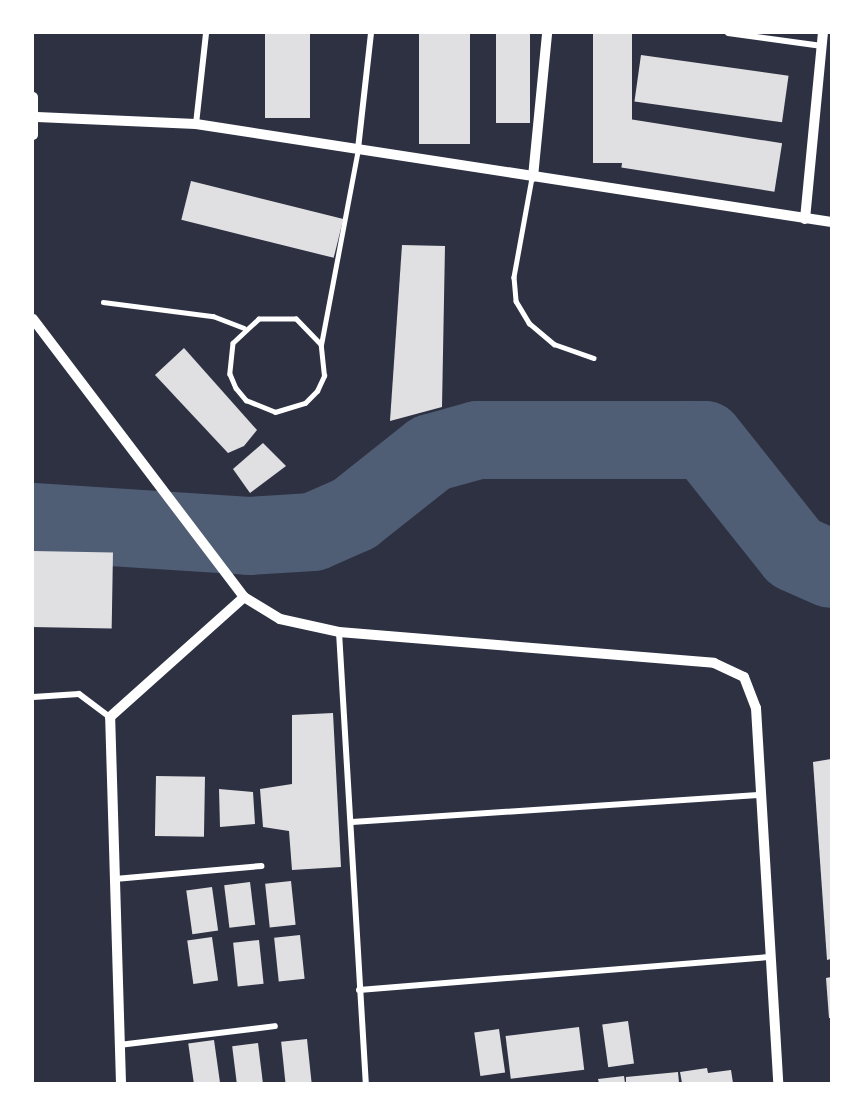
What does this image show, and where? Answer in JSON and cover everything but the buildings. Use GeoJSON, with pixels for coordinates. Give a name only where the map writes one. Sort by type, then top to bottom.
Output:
{"type":"FeatureCollection","features":[{"type":"Feature","properties":{"kind":"street"},"geometry":{"type":"LineString","coordinates":[[196,124],[206,33]]}},
{"type":"Feature","properties":{"kind":"street"},"geometry":{"type":"LineString","coordinates":[[358,150],[370,33]]}},
{"type":"Feature","properties":{"kind":"street"},"geometry":{"type":"LineString","coordinates":[[533,177],[547,33]]}},
{"type":"Feature","properties":{"kind":"street"},"geometry":{"type":"LineString","coordinates":[[728,33],[822,46]]}},
{"type":"Feature","properties":{"kind":"street"},"geometry":{"type":"LineString","coordinates":[[805,219],[823,33]]}},
{"type":"Feature","properties":{"kind":"street"},"geometry":{"type":"LineString","coordinates":[[33,97],[37,117],[33,135]]}},
{"type":"Feature","properties":{"kind":"street"},"geometry":{"type":"LineString","coordinates":[[37,117],[196,124],[831,222]]}},
{"type":"Feature","properties":{"kind":"street"},"geometry":{"type":"LineString","coordinates":[[33,319],[244,597],[280,620],[339,632],[714,663],[744,677],[756,708],[758,795],[767,957],[778,1083]]}},
{"type":"Feature","properties":{"kind":"street"},"geometry":{"type":"LineString","coordinates":[[121,1083],[110,717],[244,597]]}},
{"type":"Feature","properties":{"kind":"street"},"geometry":{"type":"LineString","coordinates":[[339,632],[366,1083]]}},
{"type":"Feature","properties":{"kind":"street"},"geometry":{"type":"LineString","coordinates":[[33,697],[79,694],[110,717]]}},
{"type":"Feature","properties":{"kind":"street"},"geometry":{"type":"LineString","coordinates":[[352,822],[758,795]]}},
{"type":"Feature","properties":{"kind":"street"},"geometry":{"type":"LineString","coordinates":[[115,879],[261,866]]}},
{"type":"Feature","properties":{"kind":"street"},"geometry":{"type":"LineString","coordinates":[[359,990],[767,957]]}},
{"type":"Feature","properties":{"kind":"street"},"geometry":{"type":"LineString","coordinates":[[119,1045],[275,1026]]}},
{"type":"Feature","properties":{"kind":"lane"},"geometry":{"type":"LineString","coordinates":[[321,345],[296,319],[269,317],[244,328],[233,343],[230,374],[246,400],[275,412],[305,403],[317,391],[325,368],[321,345],[358,150]]}},
{"type":"Feature","properties":{"kind":"lane"},"geometry":{"type":"LineString","coordinates":[[533,177],[514,277],[516,301],[529,323],[554,344],[594,358]]}},
{"type":"Feature","properties":{"kind":"lane"},"geometry":{"type":"LineString","coordinates":[[103,302],[213,316],[244,328]]}},
{"type":"Feature","properties":{"kind":"waterway"},"geometry":{"type":"LineString","coordinates":[[33,522],[249,536],[313,532],[354,514],[431,453],[478,440],[705,440],[795,553],[831,569]]}}]}
